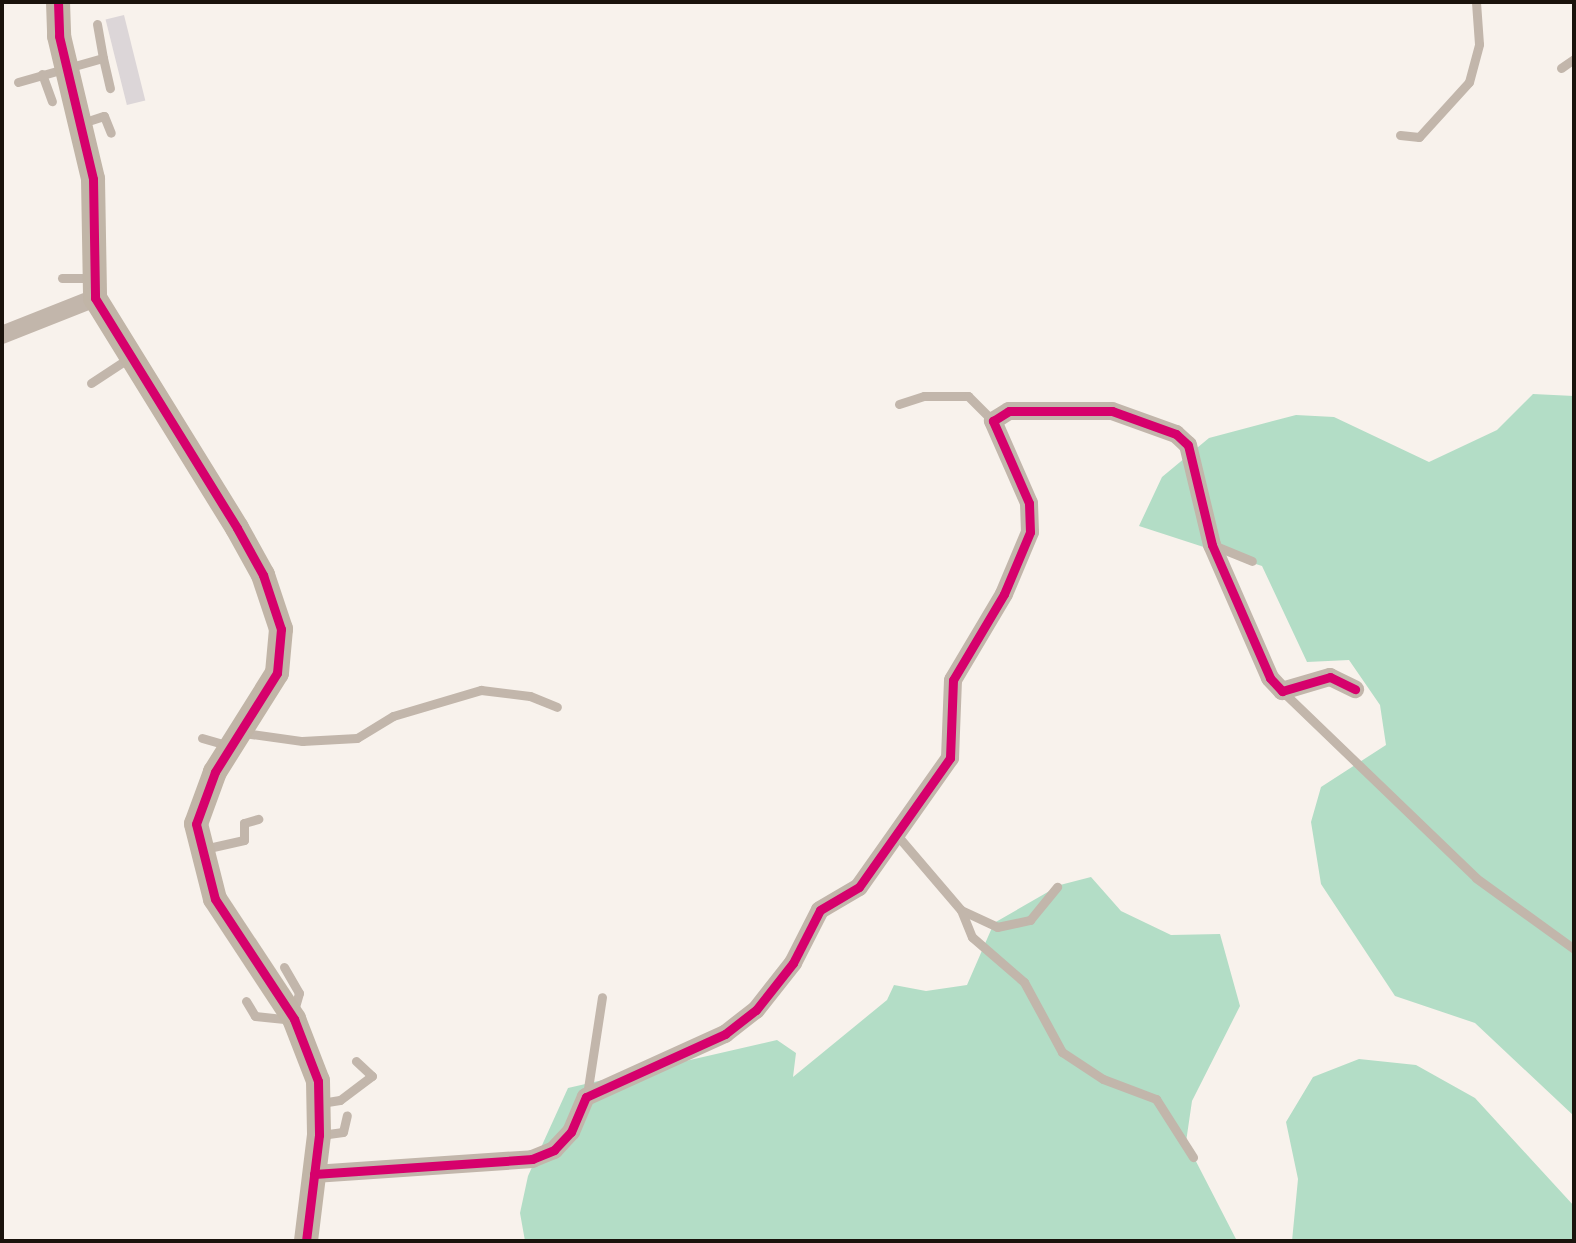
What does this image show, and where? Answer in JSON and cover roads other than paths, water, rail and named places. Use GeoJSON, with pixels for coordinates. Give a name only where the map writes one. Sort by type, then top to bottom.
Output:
{"type":"FeatureCollection","features":[{"type":"Feature","properties":{"kind":"street"},"geometry":{"type":"LineString","coordinates":[[58,2],[66,66],[94,199],[95,288],[128,358],[237,528],[274,603],[281,629],[277,673],[201,799],[199,850],[226,921],[292,1016],[321,1103],[320,1135],[306,1241]]}},
{"type":"Feature","properties":{"kind":"street"},"geometry":{"type":"LineString","coordinates":[[2,335],[95,288]]}},
{"type":"Feature","properties":{"kind":"street"},"geometry":{"type":"LineString","coordinates":[[314,1174],[532,1159],[554,1150],[571,1132],[586,1097],[742,1023],[793,963],[826,903],[859,887],[950,758],[953,680],[1004,594],[1030,532],[1029,503],[993,421],[1017,410],[1051,415],[1093,409],[1176,434],[1193,459],[1212,544],[1263,664],[1282,691],[1330,677],[1355,689]]}},
{"type":"Feature","properties":{"kind":"lane"},"geometry":{"type":"LineString","coordinates":[[1400,135],[1419,137],[1469,82],[1479,44],[1476,2]]}},
{"type":"Feature","properties":{"kind":"lane"},"geometry":{"type":"LineString","coordinates":[[97,24],[110,88]]}},
{"type":"Feature","properties":{"kind":"lane"},"geometry":{"type":"LineString","coordinates":[[18,82],[66,66],[103,58]]}},
{"type":"Feature","properties":{"kind":"lane"},"geometry":{"type":"LineString","coordinates":[[1561,68],[1574,59]]}},
{"type":"Feature","properties":{"kind":"lane"},"geometry":{"type":"LineString","coordinates":[[42,74],[52,101]]}},
{"type":"Feature","properties":{"kind":"lane"},"geometry":{"type":"LineString","coordinates":[[80,123],[104,116],[111,133]]}},
{"type":"Feature","properties":{"kind":"lane"},"geometry":{"type":"LineString","coordinates":[[62,278],[95,288]]}},
{"type":"Feature","properties":{"kind":"lane"},"geometry":{"type":"LineString","coordinates":[[91,383],[128,358]]}},
{"type":"Feature","properties":{"kind":"lane"},"geometry":{"type":"LineString","coordinates":[[899,404],[924,396],[968,396],[993,421]]}},
{"type":"Feature","properties":{"kind":"lane"},"geometry":{"type":"LineString","coordinates":[[1212,544],[1252,561]]}},
{"type":"Feature","properties":{"kind":"lane"},"geometry":{"type":"LineString","coordinates":[[202,738],[302,741],[357,738],[393,716],[481,690],[530,696],[557,707]]}},
{"type":"Feature","properties":{"kind":"lane"},"geometry":{"type":"LineString","coordinates":[[1282,691],[1476,878],[1574,949]]}},
{"type":"Feature","properties":{"kind":"lane"},"geometry":{"type":"LineString","coordinates":[[199,850],[244,840],[244,823],[258,819]]}},
{"type":"Feature","properties":{"kind":"lane"},"geometry":{"type":"LineString","coordinates":[[896,834],[961,910],[972,937],[1024,982],[1062,1052],[1103,1079],[1156,1099],[1193,1157]]}},
{"type":"Feature","properties":{"kind":"lane"},"geometry":{"type":"LineString","coordinates":[[961,910],[1012,927],[1030,920],[1058,887]]}},
{"type":"Feature","properties":{"kind":"lane"},"geometry":{"type":"LineString","coordinates":[[246,1001],[255,1016],[292,1016],[298,1008],[299,993],[284,967]]}},
{"type":"Feature","properties":{"kind":"lane"},"geometry":{"type":"LineString","coordinates":[[586,1097],[602,997]]}},
{"type":"Feature","properties":{"kind":"lane"},"geometry":{"type":"LineString","coordinates":[[321,1103],[340,1100],[372,1076],[356,1061]]}},
{"type":"Feature","properties":{"kind":"lane"},"geometry":{"type":"LineString","coordinates":[[320,1135],[343,1132],[347,1115]]}}]}
